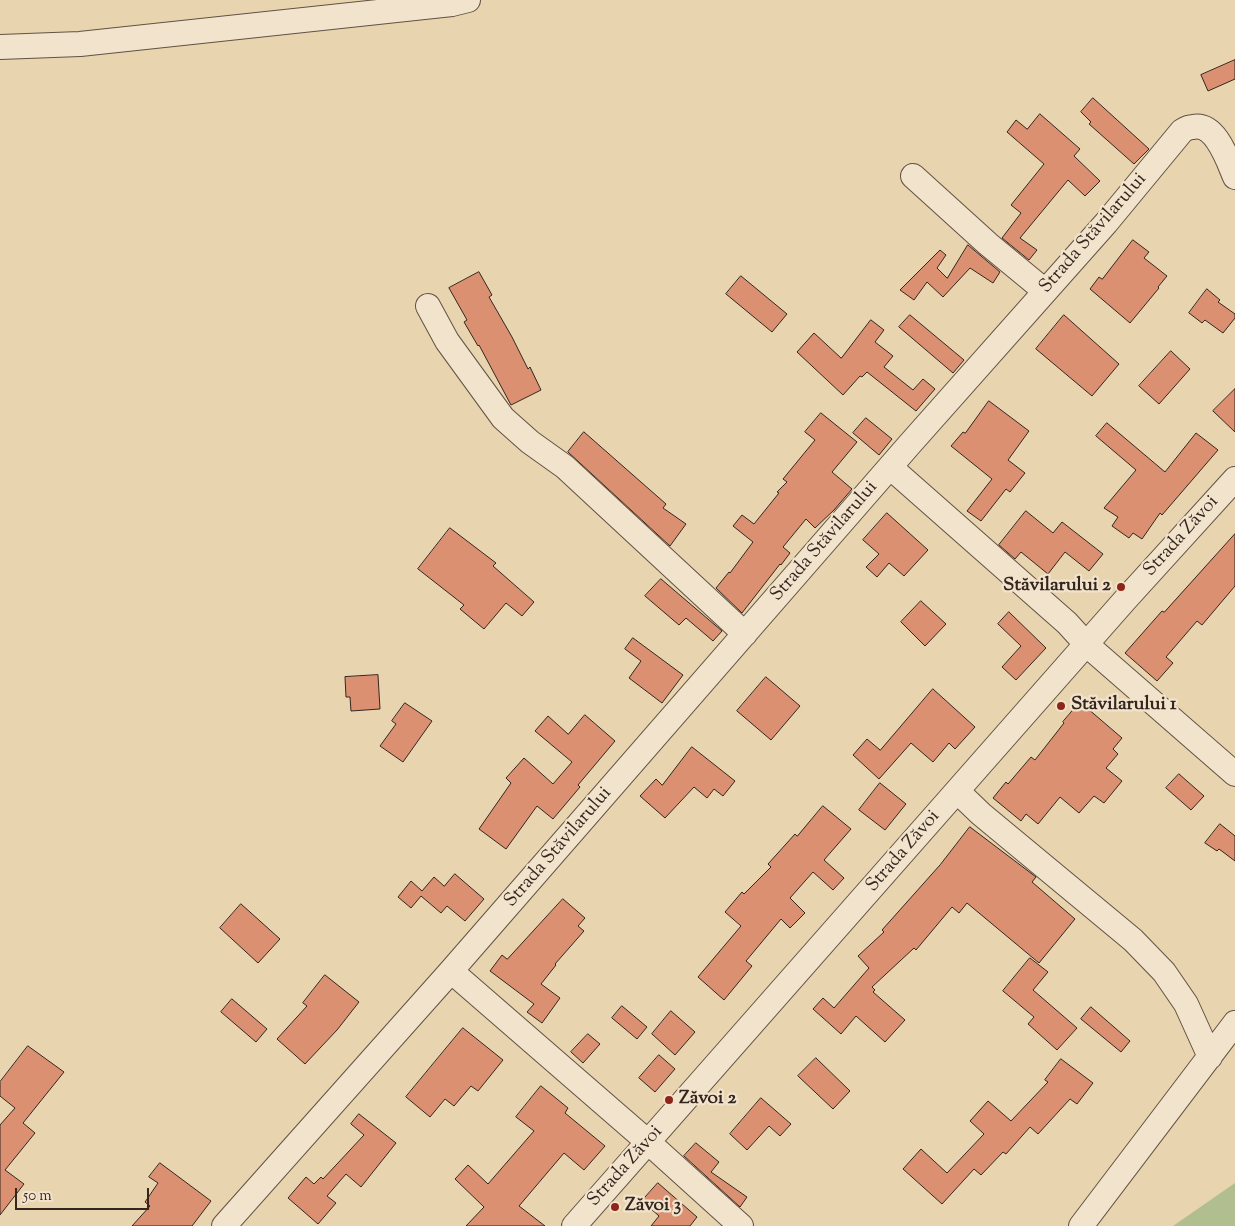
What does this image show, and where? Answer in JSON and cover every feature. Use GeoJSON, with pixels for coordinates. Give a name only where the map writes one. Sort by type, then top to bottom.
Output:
{"type":"FeatureCollection","features":[{"type":"Feature","properties":{"kind":"street"},"geometry":{"type":"LineString","coordinates":[[0,47],[80,44],[452,4],[468,0]]}},
{"type":"Feature","properties":{"kind":"street","name":"Strada Stăvilarului"},"geometry":{"type":"LineString","coordinates":[[224,1226],[451,971],[890,467],[1106,223],[1182,131],[1194,126],[1207,130],[1220,143],[1235,177]]}},
{"type":"Feature","properties":{"kind":"street"},"geometry":{"type":"LineString","coordinates":[[913,176],[988,244],[1045,291]]}},
{"type":"Feature","properties":{"kind":"street"},"geometry":{"type":"LineString","coordinates":[[428,306],[447,341],[503,418],[530,442],[565,468],[745,634]]}},
{"type":"Feature","properties":{"kind":"street","name":"Strada Stăvilarului"},"geometry":{"type":"LineString","coordinates":[[890,467],[1067,623],[1087,645],[1235,774]]}},
{"type":"Feature","properties":{"kind":"street","name":"Strada Zăvoi"},"geometry":{"type":"LineString","coordinates":[[574,1226],[1235,479]]}},
{"type":"Feature","properties":{"kind":"street"},"geometry":{"type":"LineString","coordinates":[[957,791],[981,814],[1133,940],[1164,972],[1186,1004],[1210,1058]]}},
{"type":"Feature","properties":{"kind":"street"},"geometry":{"type":"LineString","coordinates":[[451,971],[648,1142],[740,1226]]}},
{"type":"Feature","properties":{"kind":"street"},"geometry":{"type":"LineString","coordinates":[[1081,1226],[1235,1023]]}},
{"type":"Feature","properties":{"kind":"green space"},"geometry":{"type":"Polygon","coordinates":[[[1235,1183],[1235,1226],[1173,1226],[1235,1183]]]}},
{"type":"Feature","properties":{"kind":"building"},"geometry":{"type":"Polygon","coordinates":[[[1235,60],[1235,79],[1208,91],[1201,75],[1235,60]]]}},
{"type":"Feature","properties":{"kind":"building"},"geometry":{"type":"Polygon","coordinates":[[[1093,98],[1149,149],[1134,164],[1089,124],[1091,122],[1081,112],[1093,98]]]}},
{"type":"Feature","properties":{"kind":"building"},"geometry":{"type":"Polygon","coordinates":[[[1040,114],[1080,149],[1074,156],[1100,181],[1085,196],[1068,180],[1020,238],[1037,250],[1029,260],[1002,238],[1021,213],[1011,205],[1044,164],[1007,132],[1016,120],[1027,129],[1040,114]]]}},
{"type":"Feature","properties":{"kind":"building"},"geometry":{"type":"Polygon","coordinates":[[[1133,240],[1149,252],[1144,258],[1167,276],[1130,323],[1090,289],[1099,277],[1102,279],[1133,240]]]}},
{"type":"Feature","properties":{"kind":"building"},"geometry":{"type":"Polygon","coordinates":[[[968,245],[1000,272],[993,283],[970,268],[943,297],[927,282],[914,300],[900,290],[940,250],[946,255],[937,268],[947,278],[968,245]]]}},
{"type":"Feature","properties":{"kind":"building"},"geometry":{"type":"Polygon","coordinates":[[[479,272],[492,295],[489,297],[528,369],[530,367],[541,390],[511,405],[479,345],[464,322],[467,320],[449,288],[479,272]]]}},
{"type":"Feature","properties":{"kind":"building"},"geometry":{"type":"Polygon","coordinates":[[[741,276],[787,314],[772,332],[726,294],[741,276]]]}},
{"type":"Feature","properties":{"kind":"building"},"geometry":{"type":"Polygon","coordinates":[[[1207,289],[1220,300],[1218,302],[1235,314],[1235,318],[1223,333],[1205,320],[1202,323],[1189,313],[1207,289]]]}},
{"type":"Feature","properties":{"kind":"building"},"geometry":{"type":"Polygon","coordinates":[[[910,315],[964,360],[953,373],[899,327],[910,315]]]}},
{"type":"Feature","properties":{"kind":"building"},"geometry":{"type":"Polygon","coordinates":[[[1064,315],[1119,364],[1092,396],[1036,349],[1064,315]]]}},
{"type":"Feature","properties":{"kind":"building"},"geometry":{"type":"Polygon","coordinates":[[[871,320],[884,330],[875,342],[893,356],[884,367],[913,390],[923,379],[935,389],[916,411],[867,372],[862,377],[860,376],[843,395],[797,352],[814,333],[841,358],[871,320]]]}},
{"type":"Feature","properties":{"kind":"building"},"geometry":{"type":"Polygon","coordinates":[[[1171,351],[1190,369],[1159,404],[1139,386],[1171,351]]]}},
{"type":"Feature","properties":{"kind":"building"},"geometry":{"type":"Polygon","coordinates":[[[1235,389],[1235,432],[1213,411],[1235,389]]]}},
{"type":"Feature","properties":{"kind":"building"},"geometry":{"type":"Polygon","coordinates":[[[989,401],[1029,431],[1008,460],[1025,473],[1010,492],[1006,489],[981,521],[967,511],[992,479],[951,446],[963,432],[965,433],[989,401]]]}},
{"type":"Feature","properties":{"kind":"building"},"geometry":{"type":"Polygon","coordinates":[[[821,413],[857,442],[832,472],[852,489],[815,528],[806,519],[783,547],[790,553],[742,613],[716,588],[730,573],[753,542],[733,526],[742,515],[754,524],[779,493],[777,492],[787,482],[783,479],[815,440],[805,432],[821,413]]]}},
{"type":"Feature","properties":{"kind":"building"},"geometry":{"type":"Polygon","coordinates":[[[866,418],[892,439],[879,455],[853,433],[866,418]]]}},
{"type":"Feature","properties":{"kind":"building"},"geometry":{"type":"Polygon","coordinates":[[[1107,423],[1165,472],[1196,433],[1218,450],[1162,515],[1160,513],[1142,539],[1133,533],[1129,538],[1112,526],[1118,517],[1104,508],[1136,470],[1096,436],[1107,423]]]}},
{"type":"Feature","properties":{"kind":"building"},"geometry":{"type":"Polygon","coordinates":[[[584,432],[666,504],[663,508],[686,524],[670,546],[568,452],[584,432]]]}},
{"type":"Feature","properties":{"kind":"building"},"geometry":{"type":"Polygon","coordinates":[[[1026,511],[1053,533],[1062,522],[1103,554],[1089,571],[1065,552],[1048,574],[1021,552],[1015,559],[999,545],[1026,511]]]}},
{"type":"Feature","properties":{"kind":"building"},"geometry":{"type":"Polygon","coordinates":[[[887,513],[928,550],[904,576],[889,563],[877,577],[866,567],[879,554],[863,540],[887,513]]]}},
{"type":"Feature","properties":{"kind":"building"},"geometry":{"type":"Polygon","coordinates":[[[450,528],[496,563],[493,566],[534,602],[522,616],[506,603],[484,629],[460,609],[464,605],[418,569],[450,528]]]}},
{"type":"Feature","properties":{"kind":"building"},"geometry":{"type":"Polygon","coordinates":[[[1235,534],[1235,586],[1202,625],[1197,621],[1166,657],[1173,663],[1157,681],[1125,653],[1235,534]]]}},
{"type":"Feature","properties":{"kind":"building"},"geometry":{"type":"Polygon","coordinates":[[[661,579],[722,631],[713,641],[686,618],[679,625],[645,596],[661,579]]]}},
{"type":"Feature","properties":{"kind":"building"},"geometry":{"type":"Polygon","coordinates":[[[921,601],[946,624],[925,646],[901,622],[921,601]]]}},
{"type":"Feature","properties":{"kind":"building"},"geometry":{"type":"Polygon","coordinates":[[[1009,612],[1046,648],[1016,680],[1002,667],[1021,646],[998,624],[1009,612]]]}},
{"type":"Feature","properties":{"kind":"building"},"geometry":{"type":"Polygon","coordinates":[[[633,638],[683,675],[662,703],[629,678],[641,661],[625,649],[633,638]]]}},
{"type":"Feature","properties":{"kind":"building"},"geometry":{"type":"Polygon","coordinates":[[[378,675],[380,709],[351,711],[350,697],[346,697],[345,677],[378,675]]]}},
{"type":"Feature","properties":{"kind":"building"},"geometry":{"type":"Polygon","coordinates":[[[766,677],[800,706],[771,740],[737,711],[766,677]]]}},
{"type":"Feature","properties":{"kind":"building"},"geometry":{"type":"Polygon","coordinates":[[[933,689],[975,727],[955,749],[949,743],[933,762],[911,743],[879,779],[853,755],[867,739],[880,750],[933,689]]]}},
{"type":"Feature","properties":{"kind":"building"},"geometry":{"type":"Polygon","coordinates":[[[1080,702],[1122,738],[1113,749],[1118,754],[1106,768],[1122,781],[1104,803],[1094,796],[1079,813],[1060,797],[1038,824],[1026,814],[1021,821],[993,798],[1031,757],[1035,760],[1080,702]]]}},
{"type":"Feature","properties":{"kind":"building"},"geometry":{"type":"Polygon","coordinates":[[[405,703],[432,721],[403,762],[380,746],[396,724],[392,721],[405,703]]]}},
{"type":"Feature","properties":{"kind":"building"},"geometry":{"type":"Polygon","coordinates":[[[585,715],[615,741],[578,785],[580,787],[553,819],[537,806],[506,849],[479,829],[511,783],[506,778],[524,758],[553,784],[572,762],[535,731],[548,716],[568,734],[585,715]]]}},
{"type":"Feature","properties":{"kind":"building"},"geometry":{"type":"Polygon","coordinates":[[[692,747],[735,781],[723,796],[714,789],[707,798],[694,787],[665,818],[640,796],[656,779],[662,785],[692,747]]]}},
{"type":"Feature","properties":{"kind":"building"},"geometry":{"type":"Polygon","coordinates":[[[1179,774],[1204,796],[1191,810],[1166,788],[1179,774]]]}},
{"type":"Feature","properties":{"kind":"building"},"geometry":{"type":"Polygon","coordinates":[[[880,783],[906,804],[885,830],[859,810],[880,783]]]}},
{"type":"Feature","properties":{"kind":"building"},"geometry":{"type":"Polygon","coordinates":[[[823,806],[851,829],[824,860],[844,878],[833,890],[813,872],[790,898],[805,913],[790,928],[781,919],[746,961],[752,966],[724,1000],[698,977],[741,926],[725,912],[742,892],[744,894],[771,867],[768,864],[795,834],[797,836],[823,806]]]}},
{"type":"Feature","properties":{"kind":"building"},"geometry":{"type":"Polygon","coordinates":[[[1220,824],[1235,836],[1235,861],[1219,849],[1217,851],[1205,843],[1220,824]]]}},
{"type":"Feature","properties":{"kind":"building"},"geometry":{"type":"Polygon","coordinates":[[[970,827],[1036,877],[1032,882],[1075,919],[1039,963],[967,903],[959,913],[952,907],[916,950],[914,948],[872,987],[875,990],[873,992],[905,1020],[885,1042],[856,1016],[841,1034],[813,1009],[823,998],[834,1008],[869,968],[858,956],[884,932],[882,930],[940,865],[970,827]]]}},
{"type":"Feature","properties":{"kind":"building"},"geometry":{"type":"Polygon","coordinates":[[[455,874],[484,899],[465,921],[447,906],[441,913],[421,896],[411,908],[398,897],[411,881],[422,891],[434,877],[444,886],[455,874]]]}},
{"type":"Feature","properties":{"kind":"building"},"geometry":{"type":"Polygon","coordinates":[[[563,899],[585,918],[578,926],[584,931],[555,964],[541,984],[560,998],[542,1023],[527,1012],[534,1004],[490,971],[502,955],[507,959],[563,899]]]}},
{"type":"Feature","properties":{"kind":"building"},"geometry":{"type":"Polygon","coordinates":[[[241,904],[280,939],[258,963],[220,928],[241,904]]]}},
{"type":"Feature","properties":{"kind":"building"},"geometry":{"type":"Polygon","coordinates":[[[1030,958],[1048,972],[1033,990],[1077,1028],[1057,1050],[1028,1024],[1034,1017],[1003,991],[1030,958]]]}},
{"type":"Feature","properties":{"kind":"building"},"geometry":{"type":"Polygon","coordinates":[[[325,975],[359,1002],[337,1030],[305,1064],[277,1039],[307,1006],[303,1003],[325,975]]]}},
{"type":"Feature","properties":{"kind":"building"},"geometry":{"type":"Polygon","coordinates":[[[232,999],[267,1029],[256,1042],[221,1012],[232,999]]]}},
{"type":"Feature","properties":{"kind":"building"},"geometry":{"type":"Polygon","coordinates":[[[622,1006],[647,1027],[637,1039],[612,1018],[622,1006]]]}},
{"type":"Feature","properties":{"kind":"building"},"geometry":{"type":"Polygon","coordinates":[[[1091,1007],[1130,1041],[1121,1052],[1081,1019],[1091,1007]]]}},
{"type":"Feature","properties":{"kind":"building"},"geometry":{"type":"Polygon","coordinates":[[[671,1011],[695,1032],[675,1055],[652,1034],[671,1011]]]}},
{"type":"Feature","properties":{"kind":"building"},"geometry":{"type":"Polygon","coordinates":[[[463,1028],[503,1060],[478,1091],[471,1086],[454,1106],[445,1099],[430,1117],[406,1097],[463,1028]]]}},
{"type":"Feature","properties":{"kind":"building"},"geometry":{"type":"Polygon","coordinates":[[[588,1034],[600,1044],[583,1063],[571,1052],[588,1034]]]}},
{"type":"Feature","properties":{"kind":"building"},"geometry":{"type":"Polygon","coordinates":[[[28,1046],[64,1072],[23,1123],[35,1133],[5,1170],[24,1184],[0,1215],[0,1125],[15,1108],[0,1096],[0,1082],[28,1046]]]}},
{"type":"Feature","properties":{"kind":"building"},"geometry":{"type":"Polygon","coordinates":[[[659,1055],[675,1069],[655,1092],[639,1078],[659,1055]]]}},
{"type":"Feature","properties":{"kind":"building"},"geometry":{"type":"Polygon","coordinates":[[[816,1058],[850,1091],[833,1109],[798,1076],[816,1058]]]}},
{"type":"Feature","properties":{"kind":"building"},"geometry":{"type":"Polygon","coordinates":[[[1061,1059],[1093,1083],[1077,1104],[1070,1099],[1038,1134],[1030,1127],[1006,1154],[1003,1152],[981,1175],[974,1169],[942,1204],[903,1169],[921,1149],[947,1173],[984,1134],[970,1121],[988,1101],[1011,1121],[1048,1082],[1045,1080],[1061,1059]]]}},
{"type":"Feature","properties":{"kind":"building"},"geometry":{"type":"Polygon","coordinates":[[[541,1086],[568,1108],[565,1113],[605,1146],[584,1170],[564,1153],[519,1206],[545,1226],[466,1226],[484,1207],[455,1179],[468,1165],[488,1184],[534,1131],[516,1117],[541,1086]]]}},
{"type":"Feature","properties":{"kind":"building"},"geometry":{"type":"Polygon","coordinates":[[[761,1098],[791,1124],[780,1136],[769,1126],[747,1150],[730,1134],[761,1098]]]}},
{"type":"Feature","properties":{"kind":"building"},"geometry":{"type":"Polygon","coordinates":[[[359,1114],[396,1143],[361,1187],[346,1174],[327,1196],[336,1203],[318,1224],[288,1198],[306,1177],[314,1184],[321,1177],[323,1179],[364,1135],[351,1124],[359,1114]]]}},
{"type":"Feature","properties":{"kind":"building"},"geometry":{"type":"Polygon","coordinates":[[[696,1143],[719,1162],[711,1172],[747,1197],[740,1207],[684,1156],[696,1143]]]}},
{"type":"Feature","properties":{"kind":"building"},"geometry":{"type":"Polygon","coordinates":[[[160,1163],[211,1201],[192,1226],[132,1226],[150,1206],[145,1202],[158,1183],[149,1177],[160,1163]]]}},
{"type":"Feature","properties":{"kind":"building"},"geometry":{"type":"Polygon","coordinates":[[[658,1183],[697,1217],[690,1226],[651,1226],[659,1216],[642,1201],[658,1183]]]}},
{"type":"Feature","properties":{"kind":"place","name":"Stăvilarului 2"},"geometry":{"type":"Point","coordinates":[1121,587]}},
{"type":"Feature","properties":{"kind":"place","name":"Stăvilarului 1"},"geometry":{"type":"Point","coordinates":[1061,706]}},
{"type":"Feature","properties":{"kind":"place","name":"Zăvoi 2"},"geometry":{"type":"Point","coordinates":[669,1100]}},
{"type":"Feature","properties":{"kind":"place","name":"Zăvoi 3"},"geometry":{"type":"Point","coordinates":[615,1207]}}]}
